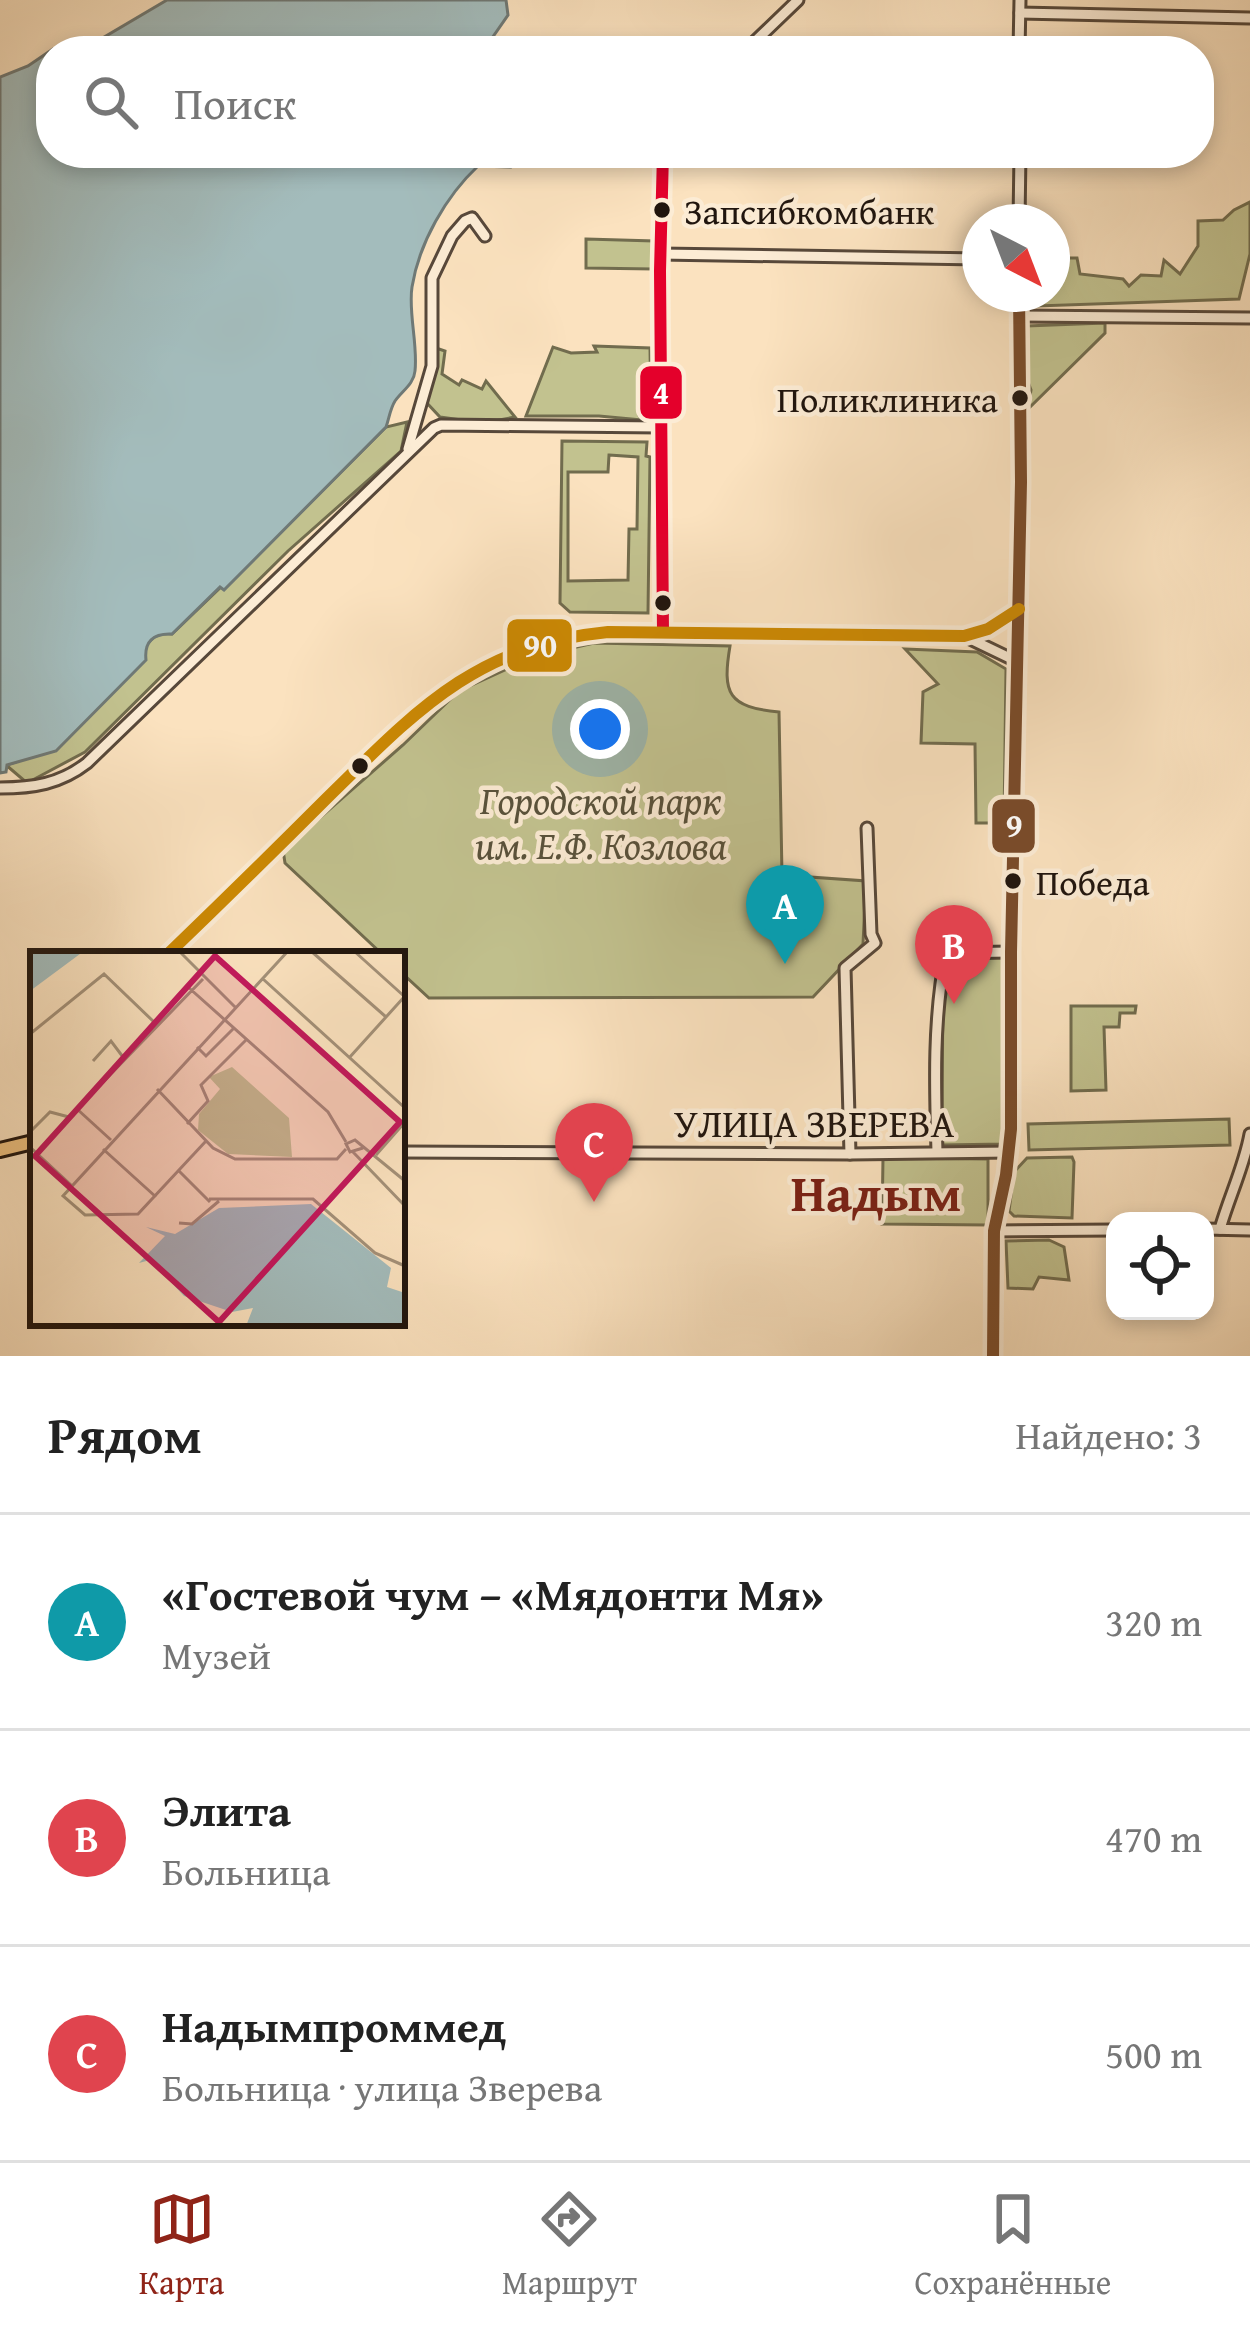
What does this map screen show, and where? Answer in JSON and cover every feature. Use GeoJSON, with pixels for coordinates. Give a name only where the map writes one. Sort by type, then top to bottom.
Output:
{"type":"FeatureCollection","features":[{"type":"Feature","properties":{"kind":"main road"},"geometry":{"type":"LineString","coordinates":[[0,1150],[30,1143]]}},
{"type":"Feature","properties":{"kind":"street"},"geometry":{"type":"LineString","coordinates":[[761,36],[798,0]]}},
{"type":"Feature","properties":{"kind":"street"},"geometry":{"type":"LineString","coordinates":[[1019,36],[1020,0]]}},
{"type":"Feature","properties":{"kind":"street"},"geometry":{"type":"LineString","coordinates":[[1020,13],[1250,18]]}},
{"type":"Feature","properties":{"kind":"street"},"geometry":{"type":"LineString","coordinates":[[663,168],[663,632]]}},
{"type":"Feature","properties":{"kind":"street"},"geometry":{"type":"LineString","coordinates":[[1019,204],[1020,168]]}},
{"type":"Feature","properties":{"kind":"street"},"geometry":{"type":"LineString","coordinates":[[407,454],[432,366],[433,278],[452,236],[465,221],[476,221],[485,236]]}},
{"type":"Feature","properties":{"kind":"street"},"geometry":{"type":"LineString","coordinates":[[660,254],[962,260]]}},
{"type":"Feature","properties":{"kind":"street"},"geometry":{"type":"LineString","coordinates":[[993,1356],[994,1231],[1010,1152],[1020,312]]}},
{"type":"Feature","properties":{"kind":"street"},"geometry":{"type":"LineString","coordinates":[[1020,316],[1250,317]]}},
{"type":"Feature","properties":{"kind":"street"},"geometry":{"type":"LineString","coordinates":[[420,409],[428,417],[455,426]]}},
{"type":"Feature","properties":{"kind":"street"},"geometry":{"type":"LineString","coordinates":[[420,409],[422,439]]}},
{"type":"Feature","properties":{"kind":"street"},"geometry":{"type":"LineString","coordinates":[[0,788],[53,783],[86,763],[437,426],[661,428]]}},
{"type":"Feature","properties":{"kind":"street"},"geometry":{"type":"LineString","coordinates":[[171,951],[404,723],[449,686],[517,651],[608,632],[964,636],[1019,609]]}},
{"type":"Feature","properties":{"kind":"street"},"geometry":{"type":"LineString","coordinates":[[964,636],[1018,662]]}},
{"type":"Feature","properties":{"kind":"street"},"geometry":{"type":"LineString","coordinates":[[850,1154],[845,968],[874,943],[867,828]]}},
{"type":"Feature","properties":{"kind":"street"},"geometry":{"type":"LineString","coordinates":[[937,1152],[935,1062],[946,952],[1011,952]]}},
{"type":"Feature","properties":{"kind":"street"},"geometry":{"type":"LineString","coordinates":[[1220,1229],[1250,1134]]}},
{"type":"Feature","properties":{"kind":"street","name":"УЛИЦА ЗВЕРЕВА"},"geometry":{"type":"LineString","coordinates":[[405,1152],[1010,1152]]}},
{"type":"Feature","properties":{"kind":"street"},"geometry":{"type":"LineString","coordinates":[[1214,1229],[1250,1230]]}},
{"type":"Feature","properties":{"kind":"street"},"geometry":{"type":"LineString","coordinates":[[994,1231],[1106,1230]]}},
{"type":"Feature","properties":{"kind":"green space"},"geometry":{"type":"Polygon","coordinates":[[[1250,202],[1250,254],[1239,299],[1070,305],[1070,258],[1077,258],[1080,274],[1123,279],[1129,286],[1141,275],[1161,276],[1164,260],[1180,274],[1198,246],[1198,221],[1223,220],[1250,202]]]}},
{"type":"Feature","properties":{"kind":"green space"},"geometry":{"type":"Polygon","coordinates":[[[586,239],[654,241],[653,269],[586,268],[586,239]]]}},
{"type":"Feature","properties":{"kind":"green space"},"geometry":{"type":"Polygon","coordinates":[[[1105,323],[1105,333],[1028,409],[1031,390],[1028,382],[1022,382],[1026,326],[1105,323]]]}},
{"type":"Feature","properties":{"kind":"green space"},"geometry":{"type":"Polygon","coordinates":[[[594,346],[650,348],[651,417],[526,416],[553,347],[571,353],[597,352],[594,346]]]}},
{"type":"Feature","properties":{"kind":"green space"},"geometry":{"type":"Polygon","coordinates":[[[436,348],[445,351],[442,374],[459,385],[462,380],[482,389],[486,381],[515,417],[483,423],[440,417],[426,402],[436,348]]]}},
{"type":"Feature","properties":{"kind":"green space"},"geometry":{"type":"Polygon","coordinates":[[[407,422],[401,451],[288,551],[85,752],[27,783],[6,765],[25,759],[153,638],[172,634],[224,589],[386,427],[407,422]]]}},
{"type":"Feature","properties":{"kind":"green space"},"geometry":{"type":"Polygon","coordinates":[[[562,441],[647,442],[648,613],[570,612],[560,603],[562,441]],[[609,455],[608,472],[568,472],[568,581],[628,580],[629,529],[637,529],[638,457],[609,455]]]}},
{"type":"Feature","properties":{"kind":"green space","name":"Городской парк им. Е.Ф. Козлова"},"geometry":{"type":"Polygon","coordinates":[[[594,643],[730,646],[727,676],[732,695],[749,706],[779,712],[782,875],[866,881],[863,944],[813,997],[429,998],[405,976],[405,951],[379,951],[285,863],[283,850],[459,691],[533,657],[594,643]]]}},
{"type":"Feature","properties":{"kind":"green space"},"geometry":{"type":"Polygon","coordinates":[[[905,649],[977,652],[1006,669],[1004,823],[976,823],[975,744],[921,743],[923,692],[938,684],[905,649]]]}},
{"type":"Feature","properties":{"kind":"green space"},"geometry":{"type":"Polygon","coordinates":[[[943,956],[1004,956],[1004,1144],[942,1145],[943,956]]]}},
{"type":"Feature","properties":{"kind":"green space"},"geometry":{"type":"Polygon","coordinates":[[[1071,1006],[1136,1006],[1135,1013],[1120,1013],[1119,1027],[1104,1027],[1106,1090],[1071,1091],[1071,1006]]]}},
{"type":"Feature","properties":{"kind":"green space"},"geometry":{"type":"Polygon","coordinates":[[[1229,1119],[1230,1145],[1029,1150],[1028,1124],[1229,1119]]]}},
{"type":"Feature","properties":{"kind":"green space"},"geometry":{"type":"Polygon","coordinates":[[[1072,1157],[1072,1218],[1014,1216],[1009,1211],[1014,1172],[1027,1158],[1072,1157]]]}},
{"type":"Feature","properties":{"kind":"green space"},"geometry":{"type":"Polygon","coordinates":[[[883,1158],[988,1159],[988,1225],[882,1224],[883,1158]]]}},
{"type":"Feature","properties":{"kind":"green space"},"geometry":{"type":"Polygon","coordinates":[[[1049,1240],[1064,1247],[1069,1280],[1039,1277],[1033,1289],[1008,1288],[1006,1241],[1049,1240]]]}},
{"type":"Feature","properties":{"kind":"water"},"geometry":{"type":"Polygon","coordinates":[[[167,0],[506,0],[508,15],[493,36],[106,36],[167,0]]]}},
{"type":"Feature","properties":{"kind":"water"},"geometry":{"type":"Polygon","coordinates":[[[36,61],[36,168],[476,168],[455,191],[421,254],[412,287],[414,376],[393,404],[386,427],[224,590],[220,587],[172,634],[151,640],[146,660],[56,751],[7,765],[6,772],[0,773],[0,77],[36,61]]]}},
{"type":"Feature","properties":{"kind":"transit line","name":"4"},"geometry":{"type":"LineString","coordinates":[[663,168],[663,632]]}},
{"type":"Feature","properties":{"kind":"transit line","name":"9"},"geometry":{"type":"LineString","coordinates":[[993,1356],[994,1231],[1011,1129],[1019,312]]}},
{"type":"Feature","properties":{"kind":"transit line","name":"90"},"geometry":{"type":"LineString","coordinates":[[171,951],[419,712],[450,688],[520,651],[608,632],[964,636],[988,629],[1019,609]]}},
{"type":"Feature","properties":{"kind":"place","name":"Запсибкомбанк"},"geometry":{"type":"Point","coordinates":[662,210]}},
{"type":"Feature","properties":{"kind":"place","name":"Поликлиника"},"geometry":{"type":"Point","coordinates":[1020,398]}},
{"type":"Feature","properties":{"kind":"place","name":"Победа"},"geometry":{"type":"Point","coordinates":[1013,881]}},
{"type":"Feature","properties":{"kind":"place","name":"«Гостевой чум – «Мядонти Мя»"},"geometry":{"type":"Point","coordinates":[785,964]}},
{"type":"Feature","properties":{"kind":"place","name":"Элита"},"geometry":{"type":"Point","coordinates":[954,1004]}},
{"type":"Feature","properties":{"kind":"place","name":"Надымпроммед"},"geometry":{"type":"Point","coordinates":[594,1202]}},
{"type":"Feature","properties":{"kind":"district","name":"Надым"},"geometry":{"type":"Point","coordinates":[876,1192]}}]}
